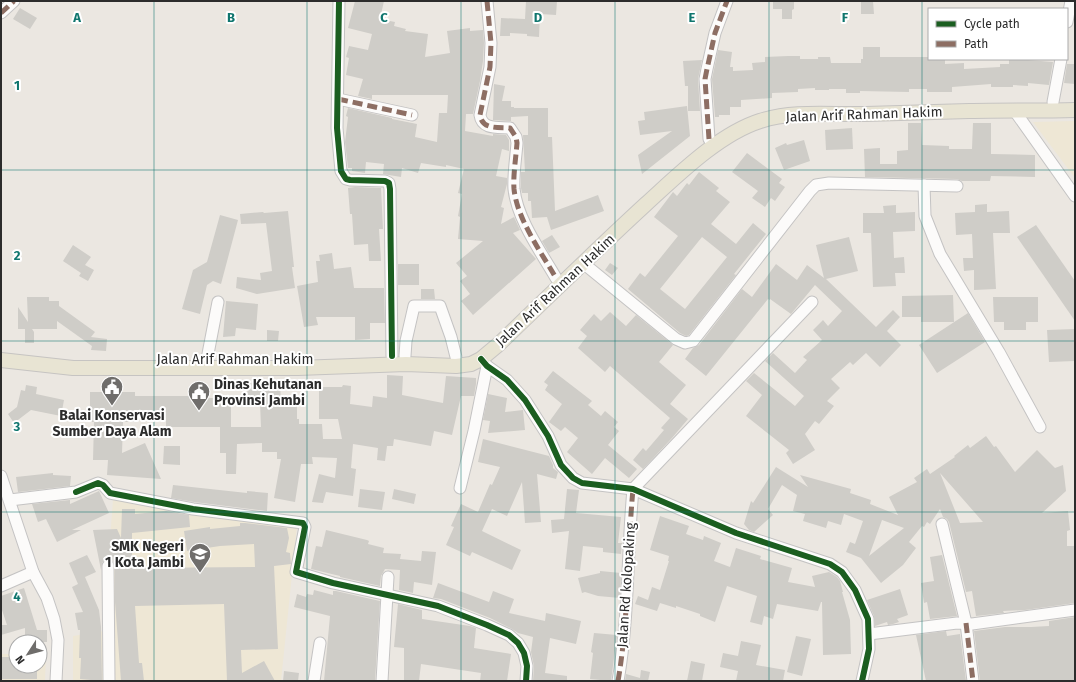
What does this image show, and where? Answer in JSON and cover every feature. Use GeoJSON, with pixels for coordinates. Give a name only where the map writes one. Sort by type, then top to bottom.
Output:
{"type":"FeatureCollection","features":[{"type":"Feature","properties":{"kind":"main road","name":"Jalan Arif Rahman Hakim"},"geometry":{"type":"LineString","coordinates":[[1,351],[73,360],[401,359],[456,361],[471,364],[484,362],[499,344],[580,260],[673,167],[722,129],[738,120],[759,112],[780,107],[806,105],[1075,101]]}},
{"type":"Feature","properties":{"kind":"main road","name":"Jalan Arif Rahman Hakim"},"geometry":{"type":"LineString","coordinates":[[456,361],[476,351],[556,278],[580,260],[679,174],[727,137],[742,128],[762,120],[781,116],[807,114],[1075,110]]}},
{"type":"Feature","properties":{"kind":"main road","name":"Jalan Arif Rahman Hakim"},"geometry":{"type":"LineString","coordinates":[[1,360],[60,367],[96,369],[298,368],[401,359]]}},
{"type":"Feature","properties":{"kind":"street"},"geometry":{"type":"LineString","coordinates":[[1,13],[14,1]]}},
{"type":"Feature","properties":{"kind":"street"},"geometry":{"type":"LineString","coordinates":[[339,1],[337,128],[341,171],[346,179],[385,181],[389,184],[401,359]]}},
{"type":"Feature","properties":{"kind":"street"},"geometry":{"type":"LineString","coordinates":[[487,1],[491,43],[490,67],[480,115],[481,120],[487,126],[510,128],[516,137],[517,143],[514,189],[519,210],[556,278]]}},
{"type":"Feature","properties":{"kind":"street"},"geometry":{"type":"LineString","coordinates":[[709,139],[705,80],[714,33],[727,1]]}},
{"type":"Feature","properties":{"kind":"street"},"geometry":{"type":"LineString","coordinates":[[1068,17],[1071,1]]}},
{"type":"Feature","properties":{"kind":"street"},"geometry":{"type":"LineString","coordinates":[[1053,102],[1060,60]]}},
{"type":"Feature","properties":{"kind":"street"},"geometry":{"type":"LineString","coordinates":[[338,99],[412,115]]}},
{"type":"Feature","properties":{"kind":"street"},"geometry":{"type":"LineString","coordinates":[[1014,110],[1075,196]]}},
{"type":"Feature","properties":{"kind":"street"},"geometry":{"type":"LineString","coordinates":[[580,260],[676,339],[685,343],[693,342],[816,185],[829,183],[957,186]]}},
{"type":"Feature","properties":{"kind":"street"},"geometry":{"type":"LineString","coordinates":[[924,185],[926,216],[940,254],[999,352],[1040,427]]}},
{"type":"Feature","properties":{"kind":"street"},"geometry":{"type":"LineString","coordinates":[[207,359],[218,302]]}},
{"type":"Feature","properties":{"kind":"street"},"geometry":{"type":"LineString","coordinates":[[633,489],[812,302]]}},
{"type":"Feature","properties":{"kind":"street"},"geometry":{"type":"LineString","coordinates":[[401,359],[414,306],[440,306],[451,337],[456,361]]}},
{"type":"Feature","properties":{"kind":"street"},"geometry":{"type":"LineString","coordinates":[[460,488],[474,431],[484,362],[507,380],[525,400],[548,436],[561,465],[573,478],[582,483],[633,489],[736,533],[830,564],[842,572],[855,590],[868,619],[870,649],[862,681]]}},
{"type":"Feature","properties":{"kind":"street"},"geometry":{"type":"LineString","coordinates":[[1,476],[33,572],[46,598],[54,619],[58,640],[56,681]]}},
{"type":"Feature","properties":{"kind":"street"},"geometry":{"type":"LineString","coordinates":[[10,500],[76,492],[98,483],[103,485],[110,493],[193,509],[303,523],[305,527],[296,572],[333,583],[438,606],[487,625],[508,635],[518,643],[524,653],[527,666],[526,681]]}},
{"type":"Feature","properties":{"kind":"street","name":"Jalan Rd kolopaking"},"geometry":{"type":"LineString","coordinates":[[618,681],[625,619],[629,531],[633,489]]}},
{"type":"Feature","properties":{"kind":"street"},"geometry":{"type":"LineString","coordinates":[[942,524],[966,623],[973,681]]}},
{"type":"Feature","properties":{"kind":"street"},"geometry":{"type":"LineString","coordinates":[[108,566],[109,681]]}},
{"type":"Feature","properties":{"kind":"street"},"geometry":{"type":"LineString","coordinates":[[1,586],[33,572]]}},
{"type":"Feature","properties":{"kind":"street"},"geometry":{"type":"LineString","coordinates":[[382,681],[388,577]]}},
{"type":"Feature","properties":{"kind":"street"},"geometry":{"type":"LineString","coordinates":[[869,634],[957,623],[972,624],[1075,610]]}},
{"type":"Feature","properties":{"kind":"street"},"geometry":{"type":"LineString","coordinates":[[314,681],[320,643]]}},
{"type":"Feature","properties":{"kind":"shaded area"},"geometry":{"type":"Polygon","coordinates":[[[1075,121],[1075,178],[1033,122],[1075,121]]]}},
{"type":"Feature","properties":{"kind":"shaded area","name":"SMK Negeri 1 Kota Jambi"},"geometry":{"type":"Polygon","coordinates":[[[113,500],[298,516],[281,681],[73,681],[73,636],[103,631],[113,500]]]}},
{"type":"Feature","properties":{"kind":"shaded area"},"geometry":{"type":"Polygon","coordinates":[[[1,654],[8,654],[8,674],[45,674],[45,681],[1,681],[1,654]]]}},
{"type":"Feature","properties":{"kind":"building"},"geometry":{"type":"Polygon","coordinates":[[[355,1],[384,1],[380,19],[395,22],[394,26],[406,29],[405,31],[428,34],[425,57],[450,53],[447,31],[470,28],[470,31],[483,30],[483,61],[480,81],[473,114],[466,114],[465,131],[493,136],[493,134],[506,135],[509,140],[509,151],[502,149],[496,176],[507,178],[507,184],[501,207],[504,208],[501,224],[514,217],[520,230],[513,233],[536,259],[473,315],[461,301],[470,294],[460,281],[467,276],[456,263],[483,241],[458,239],[460,217],[458,216],[462,194],[458,193],[464,169],[446,165],[446,167],[421,163],[418,173],[402,168],[401,177],[383,174],[384,164],[366,162],[365,173],[352,171],[352,168],[348,168],[345,142],[348,117],[346,116],[348,108],[417,124],[415,137],[437,142],[439,113],[447,113],[448,95],[372,95],[372,99],[358,96],[363,79],[346,75],[349,58],[346,57],[349,46],[368,50],[372,34],[348,28],[355,1]]]}},
{"type":"Feature","properties":{"kind":"building"},"geometry":{"type":"Polygon","coordinates":[[[526,1],[557,1],[556,15],[540,14],[539,37],[527,36],[527,34],[510,33],[510,36],[500,36],[501,18],[525,19],[526,1]]]}},
{"type":"Feature","properties":{"kind":"building"},"geometry":{"type":"Polygon","coordinates":[[[773,1],[794,1],[792,19],[782,19],[782,9],[773,9],[773,1]]]}},
{"type":"Feature","properties":{"kind":"building"},"geometry":{"type":"Polygon","coordinates":[[[861,1],[873,1],[874,14],[861,14],[861,1]]]}},
{"type":"Feature","properties":{"kind":"building"},"geometry":{"type":"Polygon","coordinates":[[[20,8],[37,18],[30,29],[13,19],[20,8]]]}},
{"type":"Feature","properties":{"kind":"building"},"geometry":{"type":"Polygon","coordinates":[[[863,47],[880,47],[880,57],[928,57],[928,60],[945,60],[945,64],[964,63],[964,69],[1000,67],[1000,64],[1009,64],[1009,60],[1053,62],[1049,85],[1028,83],[1028,86],[1013,85],[1013,87],[991,87],[991,84],[952,87],[952,92],[927,92],[927,89],[909,89],[909,92],[860,91],[860,93],[846,93],[846,89],[798,89],[798,92],[772,93],[772,98],[741,100],[741,107],[730,107],[730,115],[719,115],[719,117],[715,117],[712,79],[718,50],[732,52],[730,67],[733,67],[733,71],[753,70],[752,63],[765,62],[765,57],[800,56],[800,59],[818,59],[818,57],[830,57],[831,63],[861,63],[861,59],[863,59],[863,47]]]}},
{"type":"Feature","properties":{"kind":"building"},"geometry":{"type":"Polygon","coordinates":[[[702,60],[698,79],[700,111],[688,111],[688,86],[685,86],[683,61],[702,60]]]}},
{"type":"Feature","properties":{"kind":"building"},"geometry":{"type":"Polygon","coordinates":[[[1067,64],[1075,64],[1075,84],[1064,83],[1067,64]]]}},
{"type":"Feature","properties":{"kind":"building"},"geometry":{"type":"Polygon","coordinates":[[[494,84],[505,86],[502,101],[511,101],[511,107],[548,108],[548,137],[552,137],[555,211],[598,195],[604,211],[551,230],[547,217],[532,218],[531,201],[528,201],[528,193],[522,193],[521,188],[521,172],[525,172],[523,135],[528,135],[528,116],[511,117],[511,121],[493,120],[494,84]]]}},
{"type":"Feature","properties":{"kind":"building"},"geometry":{"type":"Polygon","coordinates":[[[687,106],[690,136],[642,174],[638,155],[672,131],[640,135],[638,121],[645,120],[644,112],[687,106]]]}},
{"type":"Feature","properties":{"kind":"building"},"geometry":{"type":"Polygon","coordinates":[[[908,123],[921,123],[922,145],[949,146],[949,149],[972,149],[973,123],[991,123],[991,154],[1035,155],[1035,177],[991,176],[990,181],[962,181],[957,179],[865,177],[864,149],[880,148],[880,164],[897,164],[897,151],[908,150],[908,123]]]}},
{"type":"Feature","properties":{"kind":"building"},"geometry":{"type":"Polygon","coordinates":[[[852,128],[853,149],[826,150],[825,130],[852,128]]]}},
{"type":"Feature","properties":{"kind":"building"},"geometry":{"type":"Polygon","coordinates":[[[804,140],[810,161],[784,170],[775,148],[786,143],[787,145],[804,140]]]}},
{"type":"Feature","properties":{"kind":"building"},"geometry":{"type":"Polygon","coordinates":[[[747,153],[782,179],[779,183],[785,187],[775,201],[771,198],[765,207],[752,198],[758,191],[732,172],[747,153]]]}},
{"type":"Feature","properties":{"kind":"building"},"geometry":{"type":"Polygon","coordinates":[[[699,172],[719,188],[716,191],[730,202],[711,224],[736,244],[753,223],[766,234],[689,335],[686,336],[680,333],[628,289],[640,273],[645,277],[678,236],[654,217],[673,192],[677,196],[687,183],[689,185],[699,172]],[[702,237],[660,289],[685,309],[727,257],[702,237]]]}},
{"type":"Feature","properties":{"kind":"building"},"geometry":{"type":"Polygon","coordinates":[[[348,188],[381,188],[383,229],[379,229],[381,261],[369,261],[368,244],[354,245],[352,214],[350,214],[348,188]]]}},
{"type":"Feature","properties":{"kind":"building"},"geometry":{"type":"Polygon","coordinates":[[[987,204],[987,212],[1009,211],[1010,233],[993,233],[996,289],[974,290],[974,270],[964,271],[963,258],[973,258],[972,234],[956,235],[955,213],[975,212],[975,205],[987,204]]]}},
{"type":"Feature","properties":{"kind":"building"},"geometry":{"type":"Polygon","coordinates":[[[896,205],[896,213],[915,212],[915,231],[893,232],[894,258],[904,257],[905,273],[895,273],[896,286],[873,287],[871,233],[863,233],[863,213],[884,213],[883,206],[896,205]]]}},
{"type":"Feature","properties":{"kind":"building"},"geometry":{"type":"Polygon","coordinates":[[[288,211],[295,288],[257,294],[236,288],[237,277],[261,280],[260,273],[272,271],[266,223],[241,224],[240,214],[288,211]]]}},
{"type":"Feature","properties":{"kind":"building"},"geometry":{"type":"Polygon","coordinates":[[[220,215],[238,220],[221,284],[213,281],[207,285],[200,314],[182,309],[193,270],[207,262],[220,215]]]}},
{"type":"Feature","properties":{"kind":"building"},"geometry":{"type":"Polygon","coordinates":[[[1036,225],[1075,281],[1075,321],[1017,237],[1036,225]]]}},
{"type":"Feature","properties":{"kind":"building"},"geometry":{"type":"Polygon","coordinates":[[[552,235],[560,247],[549,253],[542,241],[552,235]]]}},
{"type":"Feature","properties":{"kind":"building"},"geometry":{"type":"Polygon","coordinates":[[[849,237],[858,271],[826,279],[876,327],[893,310],[900,317],[887,331],[901,345],[880,367],[866,353],[853,365],[850,362],[831,379],[840,388],[827,401],[834,406],[819,424],[815,421],[805,434],[815,450],[793,464],[786,453],[789,450],[746,416],[762,395],[746,381],[754,373],[795,406],[804,396],[765,361],[773,353],[795,373],[807,360],[803,357],[822,340],[813,330],[823,320],[828,326],[842,311],[815,285],[791,314],[768,299],[706,376],[685,359],[693,348],[699,345],[742,289],[752,297],[776,264],[797,280],[807,265],[824,278],[816,245],[849,237]]]}},
{"type":"Feature","properties":{"kind":"building"},"geometry":{"type":"Polygon","coordinates":[[[73,245],[91,257],[85,265],[94,270],[88,281],[79,276],[81,273],[63,261],[73,245]]]}},
{"type":"Feature","properties":{"kind":"building"},"geometry":{"type":"Polygon","coordinates":[[[332,253],[334,269],[351,267],[354,288],[384,288],[385,323],[370,323],[370,339],[355,340],[355,317],[316,317],[318,325],[304,327],[297,286],[318,282],[316,261],[320,261],[319,255],[332,253]]]}},
{"type":"Feature","properties":{"kind":"building"},"geometry":{"type":"Polygon","coordinates":[[[610,263],[618,268],[612,275],[605,270],[610,263]]]}},
{"type":"Feature","properties":{"kind":"building"},"geometry":{"type":"Polygon","coordinates":[[[398,264],[419,264],[419,285],[398,285],[398,264]]]}},
{"type":"Feature","properties":{"kind":"building"},"geometry":{"type":"Polygon","coordinates":[[[421,289],[434,289],[435,299],[421,299],[421,289]]]}},
{"type":"Feature","properties":{"kind":"building"},"geometry":{"type":"Polygon","coordinates":[[[953,295],[954,322],[921,322],[921,317],[902,317],[902,296],[953,295]]]}},
{"type":"Feature","properties":{"kind":"building"},"geometry":{"type":"Polygon","coordinates":[[[27,297],[49,297],[49,301],[59,301],[59,306],[95,332],[91,337],[107,339],[106,351],[91,350],[92,346],[57,321],[57,329],[32,329],[34,332],[34,343],[25,343],[25,329],[18,329],[18,307],[28,322],[27,297]]]}},
{"type":"Feature","properties":{"kind":"building"},"geometry":{"type":"Polygon","coordinates":[[[993,297],[1038,297],[1038,322],[1026,322],[1026,330],[1004,330],[1004,322],[994,322],[993,297]]]}},
{"type":"Feature","properties":{"kind":"building"},"geometry":{"type":"Polygon","coordinates":[[[226,301],[258,304],[256,330],[236,328],[235,336],[223,337],[226,301]]]}},
{"type":"Feature","properties":{"kind":"building"},"geometry":{"type":"Polygon","coordinates":[[[610,312],[626,326],[636,315],[673,345],[659,362],[686,385],[670,404],[688,419],[643,469],[633,460],[643,448],[646,451],[664,430],[661,428],[670,418],[610,366],[605,372],[578,348],[587,336],[580,330],[594,314],[601,321],[610,312]]]}},
{"type":"Feature","properties":{"kind":"building"},"geometry":{"type":"Polygon","coordinates":[[[968,313],[985,342],[937,373],[919,345],[968,313]]]}},
{"type":"Feature","properties":{"kind":"building"},"geometry":{"type":"Polygon","coordinates":[[[1075,329],[1075,361],[1049,362],[1047,330],[1075,329]]]}},
{"type":"Feature","properties":{"kind":"building"},"geometry":{"type":"Polygon","coordinates":[[[267,330],[279,331],[278,341],[267,341],[267,330]]]}},
{"type":"Feature","properties":{"kind":"building"},"geometry":{"type":"Polygon","coordinates":[[[553,371],[592,401],[588,405],[601,416],[605,411],[618,422],[614,427],[619,431],[608,445],[637,469],[629,478],[605,458],[592,474],[567,452],[578,438],[565,427],[561,431],[549,422],[562,404],[545,390],[548,385],[544,382],[553,371]]]}},
{"type":"Feature","properties":{"kind":"building"},"geometry":{"type":"Polygon","coordinates":[[[387,375],[403,376],[402,395],[443,403],[446,376],[476,378],[474,396],[461,396],[452,435],[434,431],[431,446],[394,439],[393,446],[387,446],[385,461],[377,460],[378,448],[353,444],[351,468],[356,469],[353,496],[326,492],[323,503],[312,502],[319,474],[335,478],[337,458],[312,457],[313,464],[301,464],[295,502],[274,498],[281,459],[277,459],[277,452],[262,452],[262,443],[237,444],[236,474],[226,474],[226,453],[220,453],[220,427],[166,427],[166,418],[135,418],[135,422],[123,422],[122,453],[145,443],[161,479],[107,475],[108,460],[93,460],[94,422],[90,422],[90,392],[135,392],[135,396],[192,396],[192,388],[206,389],[206,398],[231,398],[231,427],[261,427],[260,403],[248,404],[247,383],[271,382],[272,384],[280,384],[281,401],[297,401],[297,419],[299,419],[299,424],[322,424],[323,439],[342,439],[338,419],[319,419],[319,387],[342,387],[343,385],[351,386],[350,404],[372,407],[373,396],[387,398],[387,375]]]}},
{"type":"Feature","properties":{"kind":"building"},"geometry":{"type":"Polygon","coordinates":[[[26,385],[37,387],[36,394],[64,400],[61,416],[31,410],[14,423],[8,414],[17,407],[21,390],[25,391],[26,385]]]}},
{"type":"Feature","properties":{"kind":"building"},"geometry":{"type":"Polygon","coordinates":[[[488,394],[507,398],[505,412],[523,410],[525,430],[488,433],[490,421],[483,420],[488,394]]]}},
{"type":"Feature","properties":{"kind":"building"},"geometry":{"type":"Polygon","coordinates":[[[986,436],[994,447],[996,446],[1015,472],[1037,450],[1055,468],[1063,465],[1066,491],[1042,513],[1068,511],[1070,530],[1067,531],[1067,546],[1075,546],[1075,603],[1025,610],[1003,611],[1004,613],[976,616],[972,591],[966,592],[949,522],[943,517],[940,509],[930,524],[927,522],[924,527],[922,526],[909,542],[916,548],[903,565],[881,583],[861,558],[846,552],[850,542],[855,544],[863,521],[844,514],[841,525],[828,521],[826,528],[803,521],[805,514],[793,511],[797,495],[782,485],[768,509],[773,515],[754,532],[749,530],[744,524],[751,501],[753,503],[776,467],[808,487],[800,475],[851,489],[850,493],[871,500],[870,504],[898,515],[889,497],[917,482],[914,478],[927,469],[930,474],[955,457],[954,456],[968,445],[970,448],[986,436]],[[940,473],[960,523],[983,522],[940,473]],[[882,520],[869,556],[904,528],[882,520]]]}},
{"type":"Feature","properties":{"kind":"building"},"geometry":{"type":"Polygon","coordinates":[[[483,439],[549,456],[553,468],[558,472],[556,479],[537,474],[541,522],[525,523],[522,482],[507,516],[492,509],[482,531],[521,550],[512,570],[472,552],[470,556],[446,545],[454,527],[451,526],[461,504],[478,512],[490,484],[492,485],[500,467],[478,462],[483,439]]]}},
{"type":"Feature","properties":{"kind":"building"},"geometry":{"type":"Polygon","coordinates":[[[164,446],[180,446],[180,465],[163,464],[164,446]]]}},
{"type":"Feature","properties":{"kind":"building"},"geometry":{"type":"Polygon","coordinates":[[[53,473],[53,475],[71,476],[70,486],[18,492],[16,477],[53,473]]]}},
{"type":"Feature","properties":{"kind":"building"},"geometry":{"type":"Polygon","coordinates":[[[173,485],[247,493],[247,491],[268,493],[267,511],[171,498],[173,485]]]}},
{"type":"Feature","properties":{"kind":"building"},"geometry":{"type":"Polygon","coordinates":[[[360,489],[385,492],[382,510],[358,507],[360,489]]]}},
{"type":"Feature","properties":{"kind":"building"},"geometry":{"type":"Polygon","coordinates":[[[394,489],[416,494],[414,504],[392,499],[394,489]]]}},
{"type":"Feature","properties":{"kind":"building"},"geometry":{"type":"Polygon","coordinates":[[[567,489],[579,490],[576,513],[621,517],[618,543],[622,543],[621,554],[603,552],[603,548],[583,546],[580,571],[565,569],[569,531],[552,533],[551,520],[564,519],[567,489]]]}},
{"type":"Feature","properties":{"kind":"building"},"geometry":{"type":"Polygon","coordinates":[[[99,491],[109,513],[72,530],[81,530],[57,542],[46,519],[38,522],[32,504],[70,500],[70,504],[99,491]]]}},
{"type":"Feature","properties":{"kind":"building"},"geometry":{"type":"Polygon","coordinates":[[[122,509],[135,509],[135,514],[166,511],[189,515],[190,527],[132,533],[132,559],[129,560],[130,568],[255,567],[254,544],[220,546],[187,551],[184,531],[210,527],[210,529],[240,526],[240,523],[287,528],[289,538],[286,552],[290,553],[291,564],[274,566],[278,649],[241,650],[242,673],[264,661],[275,681],[227,681],[224,604],[135,606],[139,663],[142,663],[144,681],[121,681],[115,602],[115,566],[112,560],[105,560],[102,563],[101,570],[93,530],[117,529],[121,538],[122,509]]]}},
{"type":"Feature","properties":{"kind":"building"},"geometry":{"type":"Polygon","coordinates":[[[660,516],[689,526],[686,534],[703,540],[704,536],[721,543],[714,561],[730,567],[736,548],[761,556],[760,559],[792,568],[788,582],[815,587],[812,576],[829,572],[837,577],[840,581],[850,620],[851,654],[823,655],[822,602],[818,611],[777,604],[773,619],[764,616],[762,625],[750,622],[757,596],[727,586],[715,622],[700,616],[700,614],[676,606],[676,608],[660,603],[657,611],[635,604],[638,596],[648,600],[652,587],[660,590],[669,561],[669,556],[650,550],[660,516]]]}},
{"type":"Feature","properties":{"kind":"building"},"geometry":{"type":"Polygon","coordinates":[[[326,530],[367,540],[369,541],[368,544],[384,548],[383,553],[401,554],[400,559],[421,561],[422,551],[436,552],[432,585],[414,582],[413,593],[399,590],[400,570],[385,569],[381,576],[380,586],[311,569],[316,546],[322,547],[326,530]]]}},
{"type":"Feature","properties":{"kind":"building"},"geometry":{"type":"Polygon","coordinates":[[[87,555],[96,572],[85,577],[99,610],[101,627],[102,681],[80,679],[80,630],[78,630],[75,613],[83,612],[72,587],[78,584],[69,563],[87,555]]]}},
{"type":"Feature","properties":{"kind":"building"},"geometry":{"type":"Polygon","coordinates":[[[942,555],[957,616],[930,619],[927,602],[924,603],[921,583],[934,581],[930,557],[942,555]]]}},
{"type":"Feature","properties":{"kind":"building"},"geometry":{"type":"Polygon","coordinates":[[[600,571],[621,573],[620,598],[598,596],[585,592],[582,593],[578,578],[600,573],[600,571]]]}},
{"type":"Feature","properties":{"kind":"building"},"geometry":{"type":"Polygon","coordinates":[[[438,583],[489,602],[493,591],[514,599],[509,613],[545,621],[546,613],[581,621],[576,644],[550,638],[545,673],[567,676],[567,681],[533,681],[534,666],[531,652],[533,637],[518,633],[490,618],[441,599],[433,598],[438,583]]]}},
{"type":"Feature","properties":{"kind":"building"},"geometry":{"type":"Polygon","coordinates":[[[24,588],[37,630],[47,630],[47,634],[25,634],[25,628],[1,635],[1,625],[7,625],[1,607],[1,596],[24,588]]]}},
{"type":"Feature","properties":{"kind":"building"},"geometry":{"type":"Polygon","coordinates":[[[900,589],[908,615],[897,619],[899,622],[893,624],[888,625],[887,622],[875,626],[874,616],[867,600],[900,589]]]}},
{"type":"Feature","properties":{"kind":"building"},"geometry":{"type":"Polygon","coordinates":[[[314,590],[333,595],[333,591],[336,591],[380,601],[375,681],[324,681],[330,616],[294,607],[297,594],[306,597],[307,594],[313,595],[314,590]]]}},
{"type":"Feature","properties":{"kind":"building"},"geometry":{"type":"Polygon","coordinates":[[[398,604],[422,610],[422,619],[476,628],[474,648],[511,654],[507,681],[480,681],[481,673],[421,664],[419,681],[404,681],[404,648],[394,647],[398,604]]]}},
{"type":"Feature","properties":{"kind":"building"},"geometry":{"type":"Polygon","coordinates":[[[1075,617],[1075,681],[980,681],[974,631],[1005,627],[1049,626],[1049,621],[1075,617]]]}},
{"type":"Feature","properties":{"kind":"building"},"geometry":{"type":"Polygon","coordinates":[[[946,631],[947,636],[960,634],[966,681],[926,681],[916,635],[946,631]]]}},
{"type":"Feature","properties":{"kind":"building"},"geometry":{"type":"Polygon","coordinates":[[[594,633],[617,635],[611,681],[590,679],[593,653],[591,652],[594,633]]]}},
{"type":"Feature","properties":{"kind":"building"},"geometry":{"type":"Polygon","coordinates":[[[796,636],[811,639],[802,676],[787,672],[796,636]]]}},
{"type":"Feature","properties":{"kind":"building"},"geometry":{"type":"Polygon","coordinates":[[[741,641],[761,645],[756,665],[785,670],[783,681],[736,681],[738,671],[720,667],[723,653],[738,656],[741,641]]]}},
{"type":"Feature","properties":{"kind":"building"},"geometry":{"type":"Polygon","coordinates":[[[1,657],[8,657],[8,674],[37,674],[37,679],[1,679],[1,657]]]}},
{"type":"Feature","properties":{"kind":"building"},"geometry":{"type":"Polygon","coordinates":[[[691,661],[705,664],[702,681],[687,681],[691,661]]]}},
{"type":"Feature","properties":{"kind":"building"},"geometry":{"type":"Polygon","coordinates":[[[641,670],[650,672],[648,681],[625,681],[626,674],[640,678],[641,670]]]}},
{"type":"Feature","properties":{"kind":"building"},"geometry":{"type":"Polygon","coordinates":[[[284,671],[299,673],[298,681],[283,681],[284,671]]]}},
{"type":"Feature","properties":{"kind":"marked path"},"geometry":{"type":"LineString","coordinates":[[1,13],[14,1]]}},
{"type":"Feature","properties":{"kind":"marked path"},"geometry":{"type":"LineString","coordinates":[[487,1],[491,43],[490,67],[480,115],[481,120],[491,127],[510,128],[516,137],[517,143],[514,172],[514,189],[516,200],[530,235],[556,278]]}},
{"type":"Feature","properties":{"kind":"marked path"},"geometry":{"type":"LineString","coordinates":[[709,139],[705,79],[715,33],[727,1]]}},
{"type":"Feature","properties":{"kind":"marked path"},"geometry":{"type":"LineString","coordinates":[[338,99],[412,115]]}},
{"type":"Feature","properties":{"kind":"marked path"},"geometry":{"type":"LineString","coordinates":[[618,681],[622,657],[626,609],[633,489]]}},
{"type":"Feature","properties":{"kind":"marked path"},"geometry":{"type":"LineString","coordinates":[[966,623],[973,681]]}},
{"type":"Feature","properties":{"kind":"cycle path"},"geometry":{"type":"LineString","coordinates":[[339,1],[337,128],[341,171],[346,179],[385,181],[389,183],[392,356]]}},
{"type":"Feature","properties":{"kind":"cycle path"},"geometry":{"type":"LineString","coordinates":[[481,359],[487,366],[507,380],[525,400],[548,436],[561,465],[573,478],[582,483],[633,489],[736,533],[830,564],[842,572],[855,590],[868,619],[869,649],[862,681]]}},
{"type":"Feature","properties":{"kind":"cycle path"},"geometry":{"type":"LineString","coordinates":[[76,492],[98,483],[103,485],[110,493],[193,509],[303,523],[305,527],[296,572],[333,583],[438,606],[509,635],[518,643],[524,653],[527,666],[526,681]]}},
{"type":"Feature","properties":{"kind":"place","name":"Balai Konservasi Sumber Daya Alam"},"geometry":{"type":"Point","coordinates":[112,406]}},
{"type":"Feature","properties":{"kind":"place","name":"Dinas Kehutanan Provinsi Jambi"},"geometry":{"type":"Point","coordinates":[199,412]}},
{"type":"Feature","properties":{"kind":"place","name":"SMK Negeri 1 Kota Jambi"},"geometry":{"type":"Point","coordinates":[200,574]}}]}
